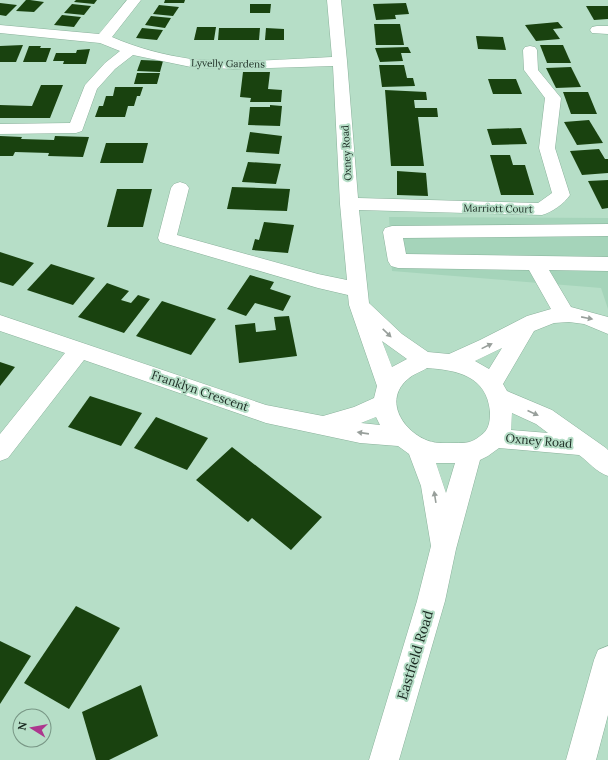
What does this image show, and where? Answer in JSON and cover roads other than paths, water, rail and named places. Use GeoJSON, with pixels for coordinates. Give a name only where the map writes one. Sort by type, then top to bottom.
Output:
{"type":"FeatureCollection","features":[{"type":"Feature","properties":{"kind":"street"},"geometry":{"type":"LineString","coordinates":[[103,39],[134,0]]}},
{"type":"Feature","properties":{"kind":"street","name":"Oxney Road"},"geometry":{"type":"LineString","coordinates":[[334,0],[340,61],[348,204],[359,298],[386,394]]}},
{"type":"Feature","properties":{"kind":"street","name":"Lyvelly Gardens"},"geometry":{"type":"LineString","coordinates":[[0,29],[103,39],[130,50],[198,63],[234,65],[340,61]]}},
{"type":"Feature","properties":{"kind":"street"},"geometry":{"type":"LineString","coordinates":[[0,129],[76,128],[90,88],[110,66],[130,50]]}},
{"type":"Feature","properties":{"kind":"street","name":"Marriott Court"},"geometry":{"type":"LineString","coordinates":[[348,204],[542,209],[561,195],[547,148],[553,98],[531,70],[530,50]]}},
{"type":"Feature","properties":{"kind":"street"},"geometry":{"type":"LineString","coordinates":[[180,188],[167,238],[318,281],[359,298],[396,340],[424,360]]}},
{"type":"Feature","properties":{"kind":"street"},"geometry":{"type":"LineString","coordinates":[[608,230],[392,232],[398,261],[608,264]]}},
{"type":"Feature","properties":{"kind":"street"},"geometry":{"type":"LineString","coordinates":[[534,262],[565,314]]}},
{"type":"Feature","properties":{"kind":"street"},"geometry":{"type":"LineString","coordinates":[[452,362],[487,347],[527,325],[539,320],[565,314],[596,320],[608,326]]}},
{"type":"Feature","properties":{"kind":"street","name":"Franklyn Crescent"},"geometry":{"type":"LineString","coordinates":[[0,323],[266,414],[410,443]]}},
{"type":"Feature","properties":{"kind":"street"},"geometry":{"type":"LineString","coordinates":[[495,391],[527,325]]}},
{"type":"Feature","properties":{"kind":"street"},"geometry":{"type":"LineString","coordinates":[[0,451],[79,351]]}},
{"type":"Feature","properties":{"kind":"street"},"geometry":{"type":"LineString","coordinates":[[424,360],[452,362],[462,365],[477,372],[495,391],[501,422],[499,430],[494,438],[479,450],[470,453],[452,455],[435,454],[410,443],[389,423],[386,394],[398,373],[424,360]]}},
{"type":"Feature","properties":{"kind":"street","name":"Oxney Road"},"geometry":{"type":"LineString","coordinates":[[495,391],[544,418],[599,453]]}},
{"type":"Feature","properties":{"kind":"street","name":"Franklyn Crescent"},"geometry":{"type":"LineString","coordinates":[[323,425],[359,415],[386,394]]}},
{"type":"Feature","properties":{"kind":"street","name":"Oxney Road"},"geometry":{"type":"LineString","coordinates":[[494,438],[599,453]]}},
{"type":"Feature","properties":{"kind":"street","name":"Eastfield Road"},"geometry":{"type":"LineString","coordinates":[[410,443],[433,486],[443,549]]}},
{"type":"Feature","properties":{"kind":"street","name":"Eastfield Road"},"geometry":{"type":"LineString","coordinates":[[384,760],[431,601],[443,549],[470,453]]}},
{"type":"Feature","properties":{"kind":"street"},"geometry":{"type":"LineString","coordinates":[[581,760],[608,660]]}}]}
